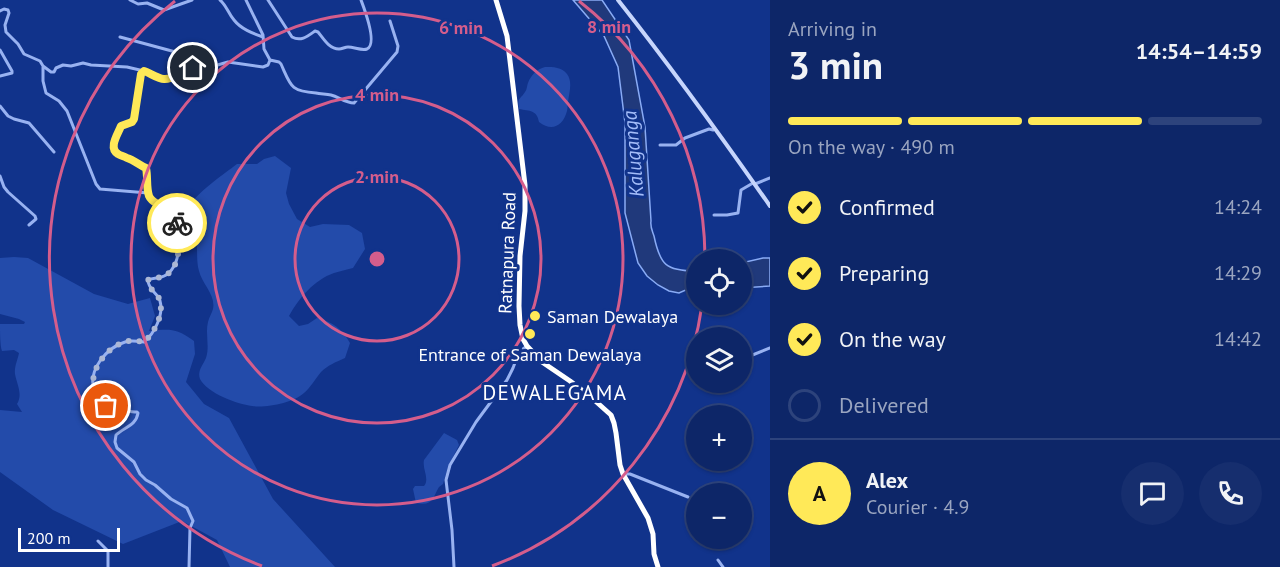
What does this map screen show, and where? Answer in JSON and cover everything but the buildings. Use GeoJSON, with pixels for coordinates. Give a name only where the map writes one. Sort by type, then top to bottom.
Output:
{"type":"FeatureCollection","features":[{"type":"Feature","properties":{"kind":"highway","name":"Ratnapura Road"},"geometry":{"type":"LineString","coordinates":[[496,0],[507,36],[525,185],[519,306],[520,325],[527,346]]}},
{"type":"Feature","properties":{"kind":"highway"},"geometry":{"type":"LineString","coordinates":[[527,346],[542,362],[570,381],[611,415],[620,465],[648,518],[658,567]]}},
{"type":"Feature","properties":{"kind":"street"},"geometry":{"type":"LineString","coordinates":[[130,0],[138,4],[147,3],[164,10],[192,0]]}},
{"type":"Feature","properties":{"kind":"street"},"geometry":{"type":"LineString","coordinates":[[220,0],[240,26],[263,37]]}},
{"type":"Feature","properties":{"kind":"street"},"geometry":{"type":"LineString","coordinates":[[246,0],[263,37],[264,49],[270,60],[281,64],[291,85],[297,90],[332,95],[348,103],[354,103],[398,52],[390,21]]}},
{"type":"Feature","properties":{"kind":"street"},"geometry":{"type":"LineString","coordinates":[[268,0],[292,37],[301,40],[315,31],[336,49],[350,47],[365,50],[370,45],[370,26],[361,0]]}},
{"type":"Feature","properties":{"kind":"street"},"geometry":{"type":"LineString","coordinates":[[618,0],[714,126],[770,206]]}},
{"type":"Feature","properties":{"kind":"street"},"geometry":{"type":"LineString","coordinates":[[0,11],[8,10],[6,32],[24,54],[40,61],[51,72],[63,65],[83,63],[127,67],[164,79],[186,68],[200,70],[234,62],[263,67],[268,65],[270,60]]}},
{"type":"Feature","properties":{"kind":"street"},"geometry":{"type":"LineString","coordinates":[[120,37],[216,65]]}},
{"type":"Feature","properties":{"kind":"street"},"geometry":{"type":"LineString","coordinates":[[0,50],[12,73],[0,75]]}},
{"type":"Feature","properties":{"kind":"street"},"geometry":{"type":"LineString","coordinates":[[43,66],[46,93],[59,101],[67,111],[100,189],[148,194]]}},
{"type":"Feature","properties":{"kind":"street"},"geometry":{"type":"LineString","coordinates":[[144,71],[140,77],[134,119],[121,126],[113,146],[117,154],[146,168],[148,194],[153,202],[178,220],[171,235],[177,248],[177,259],[172,271],[165,276],[148,280],[148,286],[160,299],[158,321],[149,338],[144,342],[127,341],[107,352],[95,371],[93,386],[97,398],[106,406],[138,413],[137,420],[116,435],[115,442],[117,448],[134,462],[146,480],[171,499],[187,507],[193,520],[190,528],[189,567]]}},
{"type":"Feature","properties":{"kind":"street"},"geometry":{"type":"LineString","coordinates":[[0,106],[8,116],[29,123],[54,152]]}},
{"type":"Feature","properties":{"kind":"street"},"geometry":{"type":"LineString","coordinates":[[660,145],[676,145],[685,138],[709,129],[713,130],[714,126]]}},
{"type":"Feature","properties":{"kind":"street"},"geometry":{"type":"LineString","coordinates":[[0,176],[8,192],[35,216],[36,219],[29,225]]}},
{"type":"Feature","properties":{"kind":"street"},"geometry":{"type":"LineString","coordinates":[[714,214],[738,213],[741,190],[770,178]]}},
{"type":"Feature","properties":{"kind":"street"},"geometry":{"type":"LineString","coordinates":[[454,567],[446,480],[450,465],[476,422],[507,380],[519,352],[527,346]]}},
{"type":"Feature","properties":{"kind":"street"},"geometry":{"type":"LineString","coordinates":[[752,355],[770,348]]}},
{"type":"Feature","properties":{"kind":"street"},"geometry":{"type":"LineString","coordinates":[[623,474],[630,474],[686,496]]}},
{"type":"Feature","properties":{"kind":"street"},"geometry":{"type":"LineString","coordinates":[[98,541],[108,551],[108,567]]}},
{"type":"Feature","properties":{"kind":"street"},"geometry":{"type":"LineString","coordinates":[[718,560],[723,567]]}},
{"type":"Feature","properties":{"kind":"shaded area"},"geometry":{"type":"Polygon","coordinates":[[[545,67],[563,70],[570,80],[565,116],[560,124],[553,127],[539,122],[535,113],[519,109],[518,105],[531,77],[545,67]]]}},
{"type":"Feature","properties":{"kind":"shaded area"},"geometry":{"type":"Polygon","coordinates":[[[275,156],[291,168],[286,193],[297,219],[310,227],[323,224],[349,225],[362,233],[365,249],[353,268],[336,272],[314,285],[302,296],[289,316],[299,326],[308,324],[317,318],[336,327],[350,343],[345,358],[324,370],[299,397],[279,404],[252,406],[216,393],[200,379],[200,371],[207,354],[207,326],[213,304],[211,294],[199,271],[196,239],[185,215],[199,194],[237,164],[257,164],[275,156]]]}},
{"type":"Feature","properties":{"kind":"shaded area"},"geometry":{"type":"Polygon","coordinates":[[[0,258],[28,258],[94,294],[128,304],[150,298],[155,316],[149,331],[173,330],[194,341],[195,354],[186,382],[204,404],[229,418],[273,499],[335,567],[230,567],[217,540],[182,521],[123,544],[53,510],[0,472],[0,410],[22,412],[17,404],[20,393],[15,371],[19,353],[14,350],[2,351],[0,338],[0,324],[24,324],[25,322],[0,314],[0,258]]]}},
{"type":"Feature","properties":{"kind":"shaded area"},"geometry":{"type":"Polygon","coordinates":[[[444,433],[457,440],[459,445],[448,467],[443,484],[433,498],[426,503],[416,503],[413,489],[415,486],[424,486],[426,483],[424,460],[444,433]]]}},
{"type":"Feature","properties":{"kind":"water","name":"Kaluganga"},"geometry":{"type":"Polygon","coordinates":[[[573,0],[602,0],[629,40],[645,127],[651,228],[662,260],[671,268],[686,271],[686,290],[679,293],[658,285],[647,276],[638,263],[625,213],[625,123],[618,67],[604,36],[573,0]]]}},
{"type":"Feature","properties":{"kind":"water"},"geometry":{"type":"Polygon","coordinates":[[[770,258],[770,286],[752,287],[752,260],[770,258]]]}},
{"type":"Feature","properties":{"kind":"way so far"},"geometry":{"type":"LineString","coordinates":[[106,406],[99,402],[93,386],[95,371],[107,352],[117,345],[127,341],[144,342],[149,338],[158,321],[160,299],[148,286],[148,280],[165,276],[172,271],[178,252],[171,235],[177,223]]}},
{"type":"Feature","properties":{"kind":"place","name":"Saman Dewalaya"},"geometry":{"type":"Point","coordinates":[535,316]}},
{"type":"Feature","properties":{"kind":"place","name":"Entrance of Saman Dewalaya"},"geometry":{"type":"Point","coordinates":[530,334]}},
{"type":"Feature","properties":{"kind":"district","name":"DEWALEGAMA"},"geometry":{"type":"Point","coordinates":[555,392]}},
{"type":"Feature","properties":{"kind":"route"},"geometry":{"type":"LineString","coordinates":[[177,223],[176,217],[150,199],[146,168],[117,154],[113,146],[121,126],[134,119],[140,77],[144,71],[164,79],[186,68],[193,68]]}}]}
